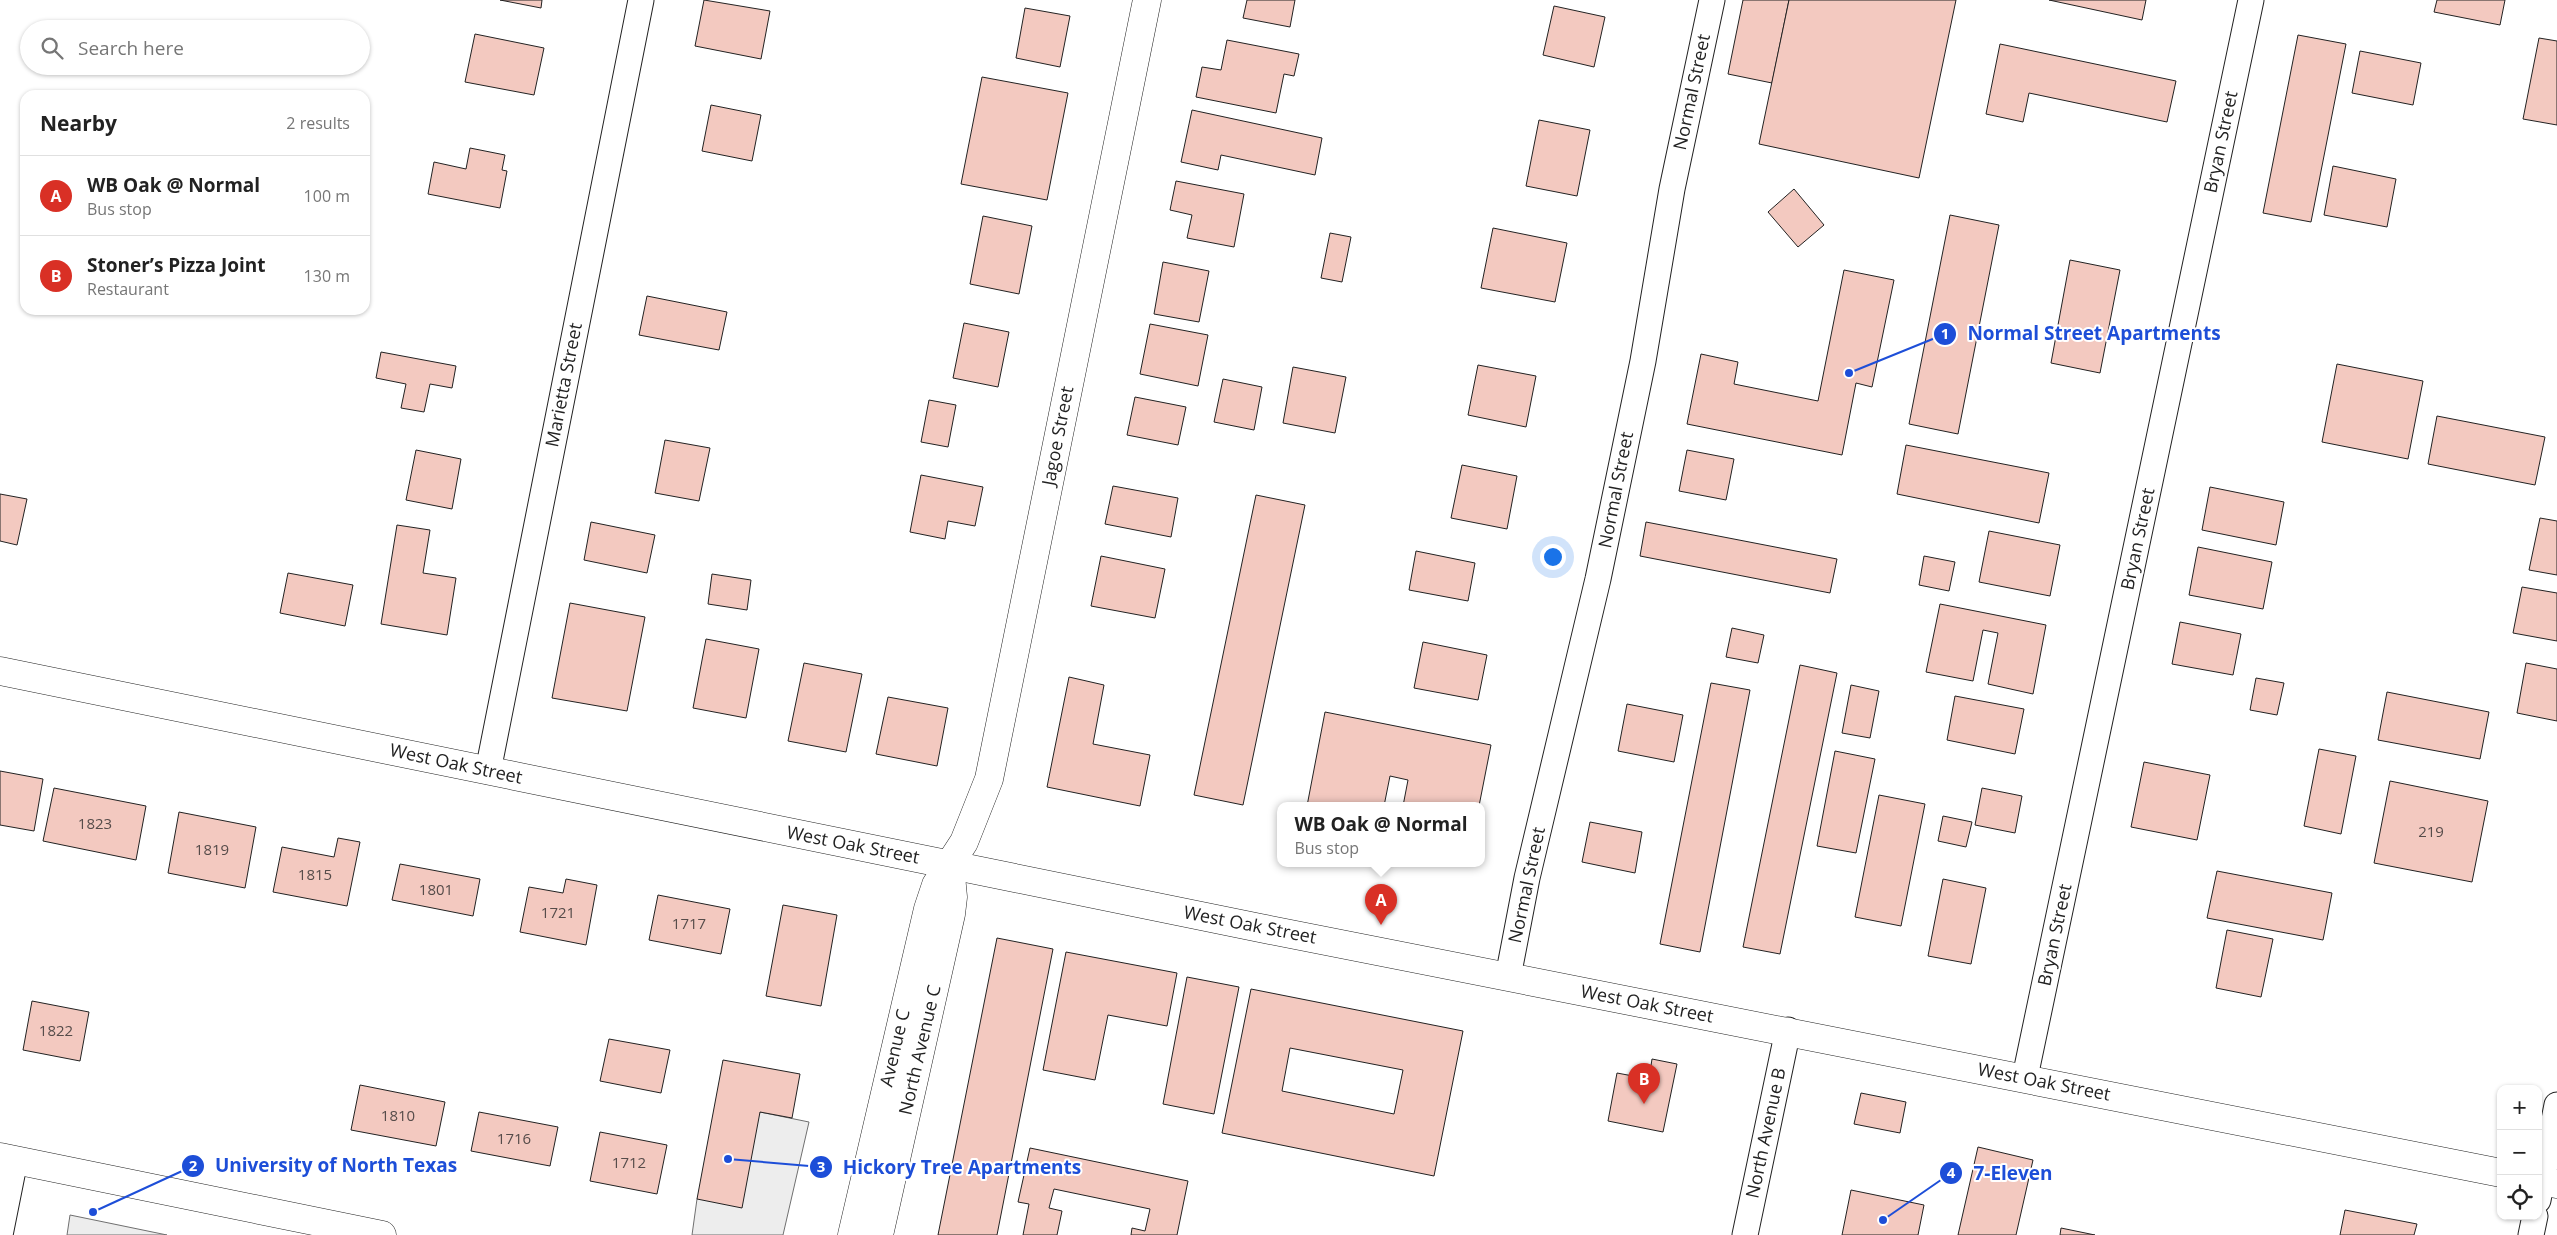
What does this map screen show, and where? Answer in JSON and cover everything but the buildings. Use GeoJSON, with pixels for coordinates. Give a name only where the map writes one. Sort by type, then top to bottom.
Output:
{"type":"FeatureCollection","features":[{"type":"Feature","properties":{"kind":"main road","name":"Jagoe Street"},"geometry":{"type":"LineString","coordinates":[[950,865],[964,842],[989,779],[1147,0]]}},
{"type":"Feature","properties":{"kind":"main road","name":"West Oak Street"},"geometry":{"type":"LineString","coordinates":[[0,671],[1508,977],[1788,1030],[2497,1171]]}},
{"type":"Feature","properties":{"kind":"main road","name":"Avenue C"},"geometry":{"type":"LineString","coordinates":[[852,1235],[928,909],[936,885],[950,865]]}},
{"type":"Feature","properties":{"kind":"main road","name":"North Avenue C"},"geometry":{"type":"LineString","coordinates":[[879,1235],[951,914],[953,897],[950,865]]}},
{"type":"Feature","properties":{"kind":"main road"},"geometry":{"type":"LineString","coordinates":[[8,1159],[382,1235]]}},
{"type":"Feature","properties":{"kind":"street","name":"Marietta Street"},"geometry":{"type":"LineString","coordinates":[[488,771],[641,0]]}},
{"type":"Feature","properties":{"kind":"street","name":"Normal Street"},"geometry":{"type":"LineString","coordinates":[[1508,977],[1527,878],[1600,569],[1643,361],[1672,190],[1712,0]]}},
{"type":"Feature","properties":{"kind":"street","name":"Bryan Street"},"geometry":{"type":"LineString","coordinates":[[2025,1077],[2251,0]]}},
{"type":"Feature","properties":{"kind":"street","name":"North Avenue B"},"geometry":{"type":"LineString","coordinates":[[1744,1235],[1788,1030]]}},
{"type":"Feature","properties":{"kind":"street"},"geometry":{"type":"LineString","coordinates":[[2544,1186],[2557,1105]]}},
{"type":"Feature","properties":{"kind":"street"},"geometry":{"type":"LineString","coordinates":[[0,1235],[8,1159]]}},
{"type":"Feature","properties":{"kind":"street"},"geometry":{"type":"LineString","coordinates":[[2531,1235],[2534,1220]]}},
{"type":"Feature","properties":{"kind":"shaded area"},"geometry":{"type":"Polygon","coordinates":[[[760,1112],[809,1122],[783,1235],[692,1235],[697,1199],[760,1112]]]}},
{"type":"Feature","properties":{"kind":"shaded area"},"geometry":{"type":"Polygon","coordinates":[[[70,1215],[167,1235],[67,1235],[70,1215]]]}},
{"type":"Feature","properties":{"kind":"place","name":"Normal Street Apartments"},"geometry":{"type":"Point","coordinates":[1849,373]}},
{"type":"Feature","properties":{"kind":"place","name":"WB Oak @ Normal"},"geometry":{"type":"Point","coordinates":[1381,925]}},
{"type":"Feature","properties":{"kind":"place","name":"Stoner’s Pizza Joint"},"geometry":{"type":"Point","coordinates":[1644,1104]}},
{"type":"Feature","properties":{"kind":"place","name":"Hickory Tree Apartments"},"geometry":{"type":"Point","coordinates":[728,1159]}},
{"type":"Feature","properties":{"kind":"place","name":"University of North Texas"},"geometry":{"type":"Point","coordinates":[93,1212]}},
{"type":"Feature","properties":{"kind":"place","name":"7-Eleven"},"geometry":{"type":"Point","coordinates":[1883,1220]}}]}
